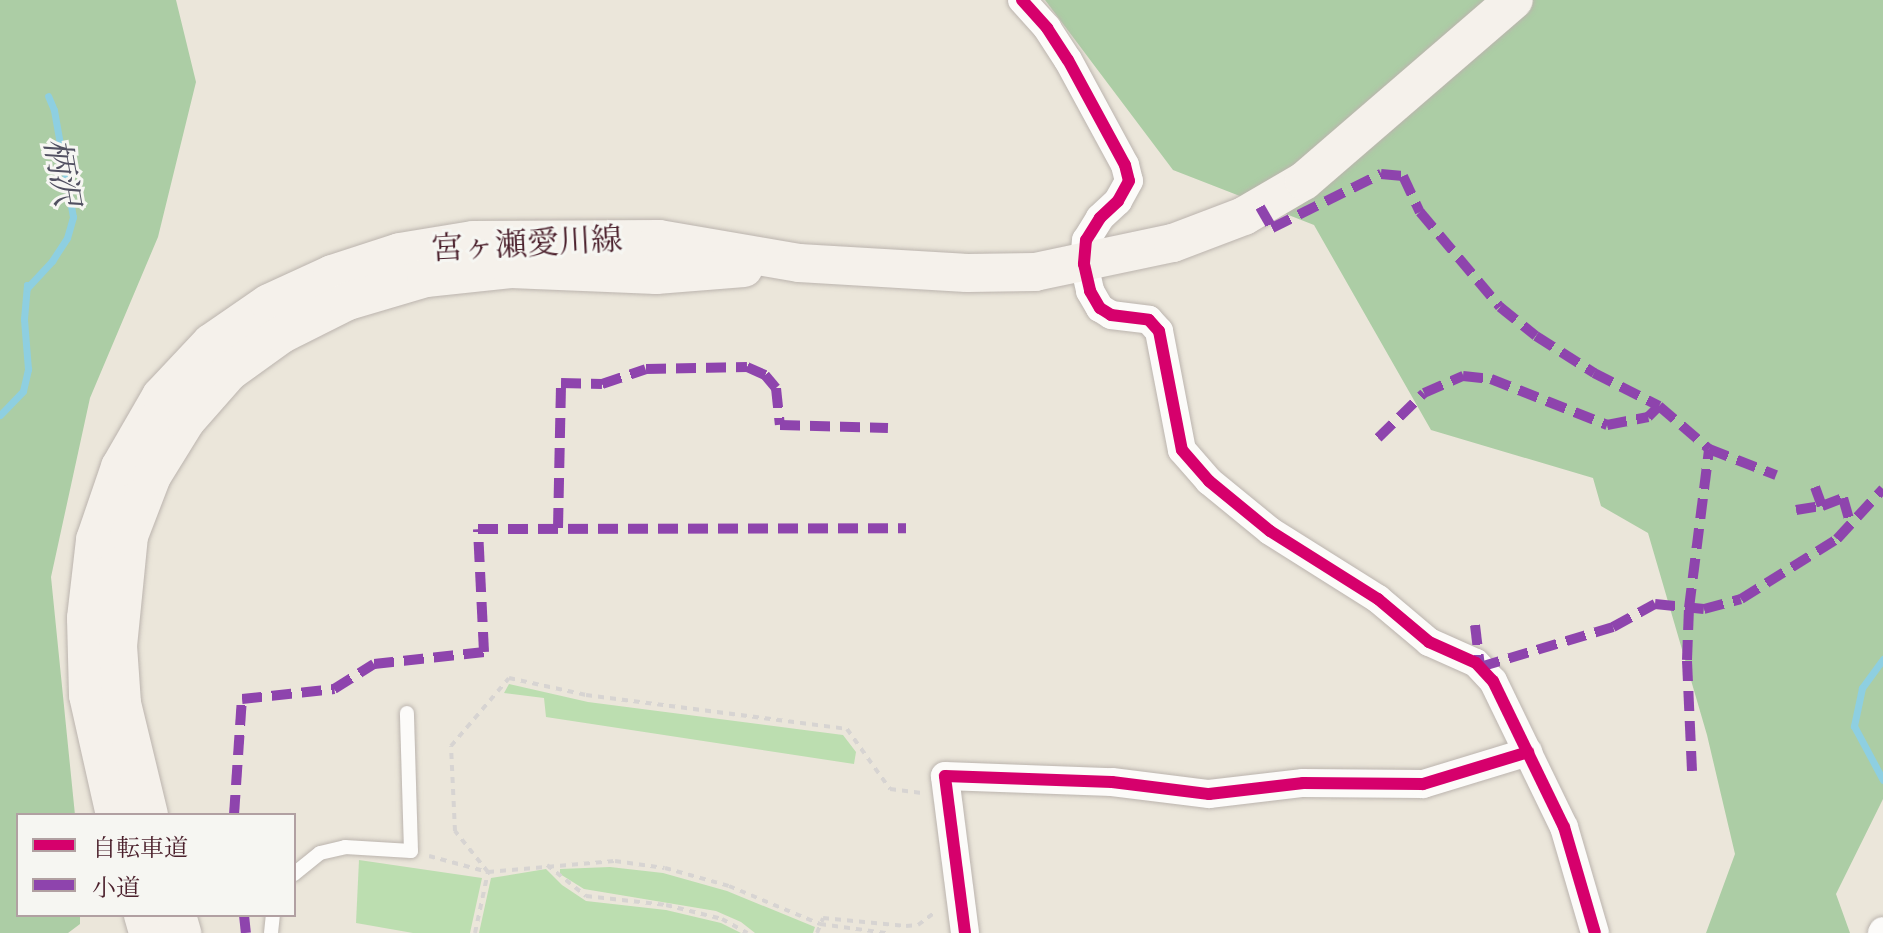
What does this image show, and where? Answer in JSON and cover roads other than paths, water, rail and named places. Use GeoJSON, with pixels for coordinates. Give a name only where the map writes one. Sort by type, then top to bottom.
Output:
{"type":"FeatureCollection","features":[{"type":"Feature","properties":{"kind":"main road","name":"宮ヶ瀬愛川線"},"geometry":{"type":"LineString","coordinates":[[115,813],[88,695],[86,618],[95,540],[120,467],[161,396],[211,343],[269,303],[332,274],[400,252],[473,240],[659,239],[799,263],[968,273],[1035,272],[1173,243],[1244,216],[1304,181],[1405,98],[1514,0]]}},
{"type":"Feature","properties":{"kind":"main road","name":"宮ヶ瀬愛川線"},"geometry":{"type":"LineString","coordinates":[[149,813],[122,703],[118,646],[129,536],[152,476],[186,421],[229,372],[282,334],[348,301],[426,278],[511,269],[656,275],[799,263]]}},
{"type":"Feature","properties":{"kind":"street"},"geometry":{"type":"LineString","coordinates":[[1022,0],[1047,28],[1068,60],[1125,165],[1129,181],[1118,201],[1100,218],[1086,240],[1084,264],[1090,291],[1100,308],[1111,315],[1149,320],[1159,331],[1182,450],[1209,481],[1270,531],[1378,599],[1429,642],[1476,663],[1493,681],[1564,827],[1595,933]]}},
{"type":"Feature","properties":{"kind":"street"},"geometry":{"type":"LineString","coordinates":[[965,933],[945,776],[1112,782],[1209,794],[1303,783],[1423,784],[1528,752]]}},
{"type":"Feature","properties":{"kind":"lane"},"geometry":{"type":"LineString","coordinates":[[296,872],[320,853],[345,847],[411,851],[407,713]]}},
{"type":"Feature","properties":{"kind":"waterway","name":"柄沢"},"geometry":{"type":"LineString","coordinates":[[0,415],[23,391],[28,369],[24,319],[27,285],[27,288],[52,261],[67,238],[73,217],[54,110],[48,96]]}},
{"type":"Feature","properties":{"kind":"waterway"},"geometry":{"type":"LineString","coordinates":[[1883,659],[1862,688],[1854,726],[1883,780]]}}]}
